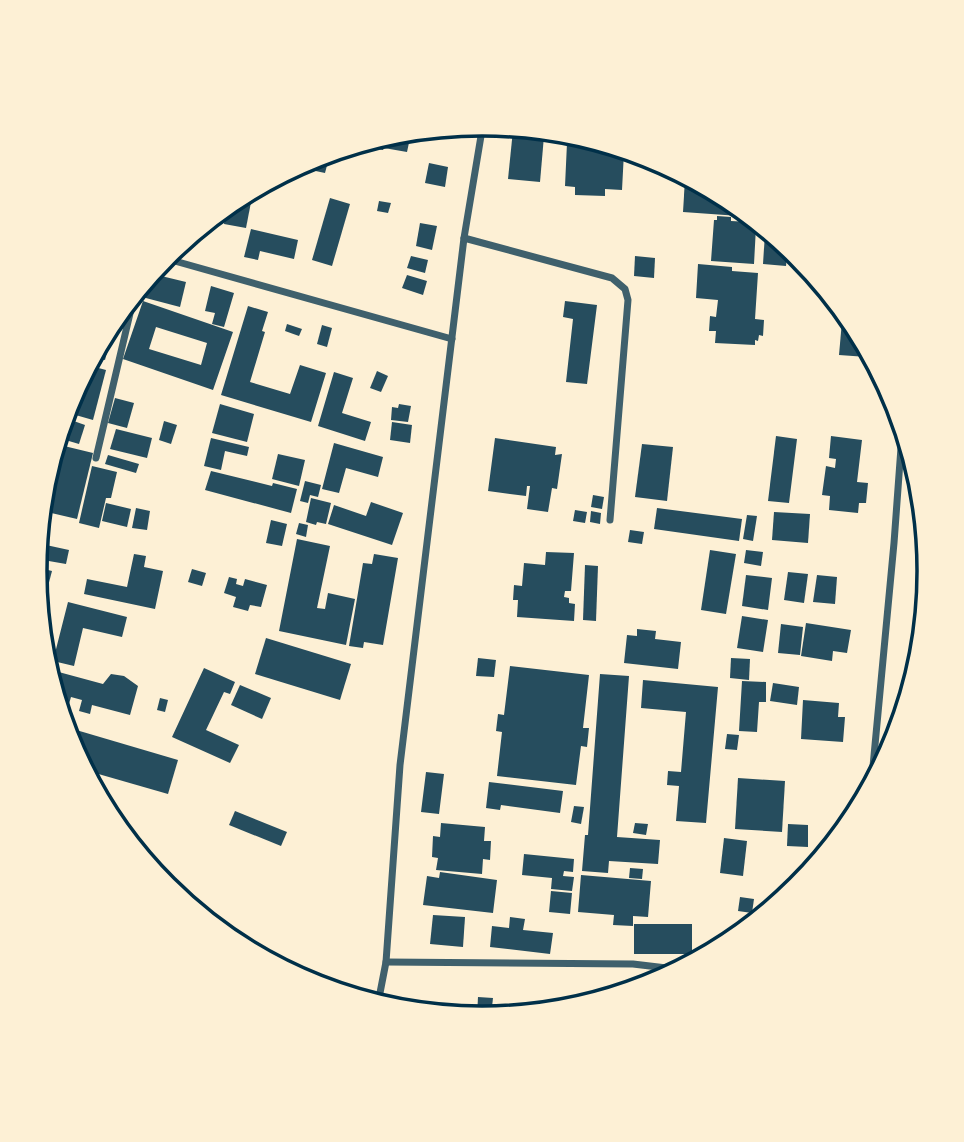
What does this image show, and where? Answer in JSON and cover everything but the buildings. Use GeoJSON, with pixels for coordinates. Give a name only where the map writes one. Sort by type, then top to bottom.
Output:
{"type":"FeatureCollection","features":[{"type":"Feature","properties":{"kind":"street"},"geometry":{"type":"LineString","coordinates":[[380,993],[386,962],[400,765],[464,239],[481,136]]}},
{"type":"Feature","properties":{"kind":"street"},"geometry":{"type":"LineString","coordinates":[[464,239],[612,278],[625,289],[628,300],[610,520]]}},
{"type":"Feature","properties":{"kind":"street"},"geometry":{"type":"LineString","coordinates":[[177,262],[452,339]]}},
{"type":"Feature","properties":{"kind":"street"},"geometry":{"type":"LineString","coordinates":[[96,458],[129,317]]}},
{"type":"Feature","properties":{"kind":"street"},"geometry":{"type":"LineString","coordinates":[[874,759],[901,453]]}},
{"type":"Feature","properties":{"kind":"street"},"geometry":{"type":"LineString","coordinates":[[386,962],[633,964],[661,967]]}}]}
